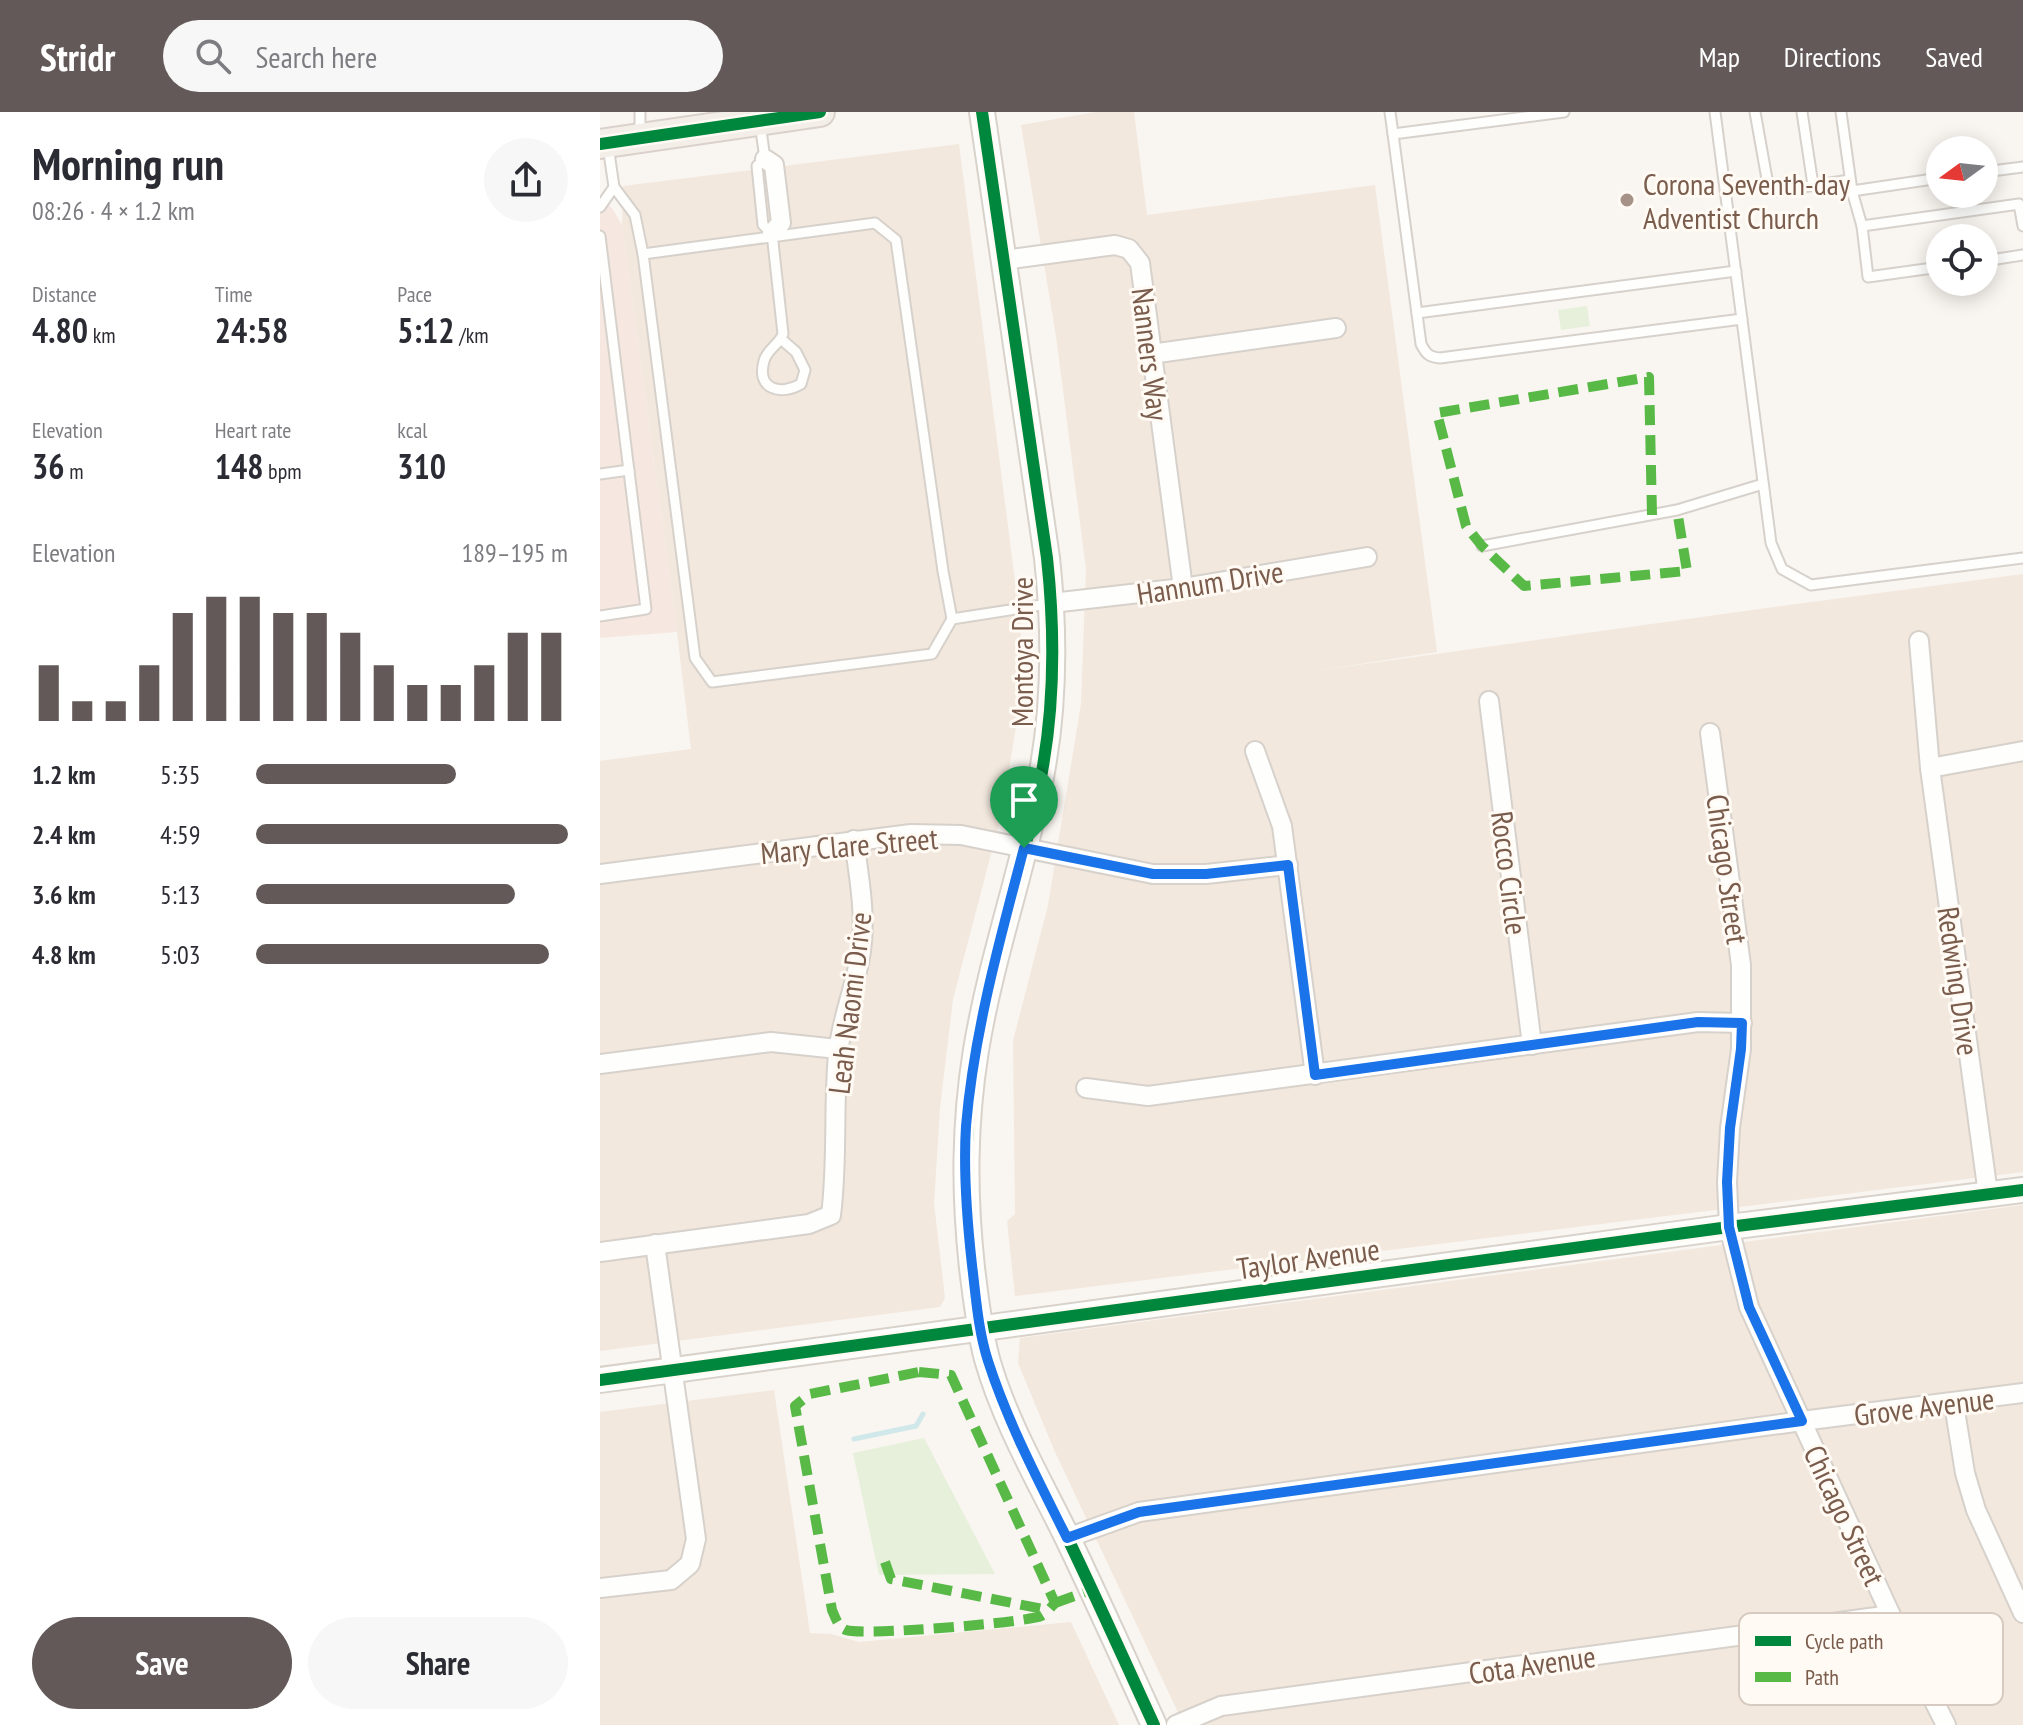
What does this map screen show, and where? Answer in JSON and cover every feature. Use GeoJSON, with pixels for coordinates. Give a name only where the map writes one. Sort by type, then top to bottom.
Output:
{"type":"FeatureCollection","features":[{"type":"Feature","properties":{"kind":"main road"},"geometry":{"type":"LineString","coordinates":[[604,144],[640,125],[810,113]]}},
{"type":"Feature","properties":{"kind":"street","name":"Montoya Drive"},"geometry":{"type":"LineString","coordinates":[[982,112],[1052,603],[1053,669],[1040,782],[993,967],[976,1048],[966,1128],[966,1213],[980,1329],[1010,1422],[1154,1725]]}},
{"type":"Feature","properties":{"kind":"street"},"geometry":{"type":"LineString","coordinates":[[765,159],[774,165],[781,223],[772,235]]}},
{"type":"Feature","properties":{"kind":"street","name":"Nanners Way"},"geometry":{"type":"LineString","coordinates":[[1004,260],[1115,245],[1129,249],[1140,263],[1183,588]]}},
{"type":"Feature","properties":{"kind":"street"},"geometry":{"type":"LineString","coordinates":[[1151,354],[1336,328]]}},
{"type":"Feature","properties":{"kind":"street","name":"Hannum Drive"},"geometry":{"type":"LineString","coordinates":[[1052,603],[1183,588],[1367,557]]}},
{"type":"Feature","properties":{"kind":"street","name":"Redwing Drive"},"geometry":{"type":"LineString","coordinates":[[1919,641],[1930,768],[1988,1194]]}},
{"type":"Feature","properties":{"kind":"street","name":"Rocco Circle"},"geometry":{"type":"LineString","coordinates":[[1489,701],[1532,1045]]}},
{"type":"Feature","properties":{"kind":"street","name":"Chicago Street"},"geometry":{"type":"LineString","coordinates":[[1710,733],[1741,965],[1741,1049],[1730,1128],[1727,1182],[1729,1227],[1749,1307],[1890,1613]]}},
{"type":"Feature","properties":{"kind":"street"},"geometry":{"type":"LineString","coordinates":[[1255,751],[1282,826],[1315,1075]]}},
{"type":"Feature","properties":{"kind":"street"},"geometry":{"type":"LineString","coordinates":[[1930,768],[2023,751]]}},
{"type":"Feature","properties":{"kind":"street","name":"Mary Clare Street"},"geometry":{"type":"LineString","coordinates":[[600,874],[911,834],[961,835],[1153,874],[1206,874],[1288,865]]}},
{"type":"Feature","properties":{"kind":"street","name":"Leah Naomi Drive"},"geometry":{"type":"LineString","coordinates":[[655,1244],[809,1224],[831,1215],[835,1185],[838,1049],[861,950],[862,906],[854,840]]}},
{"type":"Feature","properties":{"kind":"street"},"geometry":{"type":"LineString","coordinates":[[1086,1088],[1148,1096],[1698,1022],[1742,1023]]}},
{"type":"Feature","properties":{"kind":"street"},"geometry":{"type":"LineString","coordinates":[[600,1064],[771,1042],[838,1049]]}},
{"type":"Feature","properties":{"kind":"street","name":"Taylor Avenue"},"geometry":{"type":"LineString","coordinates":[[600,1380],[2023,1190]]}},
{"type":"Feature","properties":{"kind":"street"},"geometry":{"type":"LineString","coordinates":[[600,1252],[655,1244],[696,1539],[690,1564],[671,1580],[600,1588]]}},
{"type":"Feature","properties":{"kind":"street","name":"Grove Avenue"},"geometry":{"type":"LineString","coordinates":[[1067,1538],[1139,1512],[2023,1393]]}},
{"type":"Feature","properties":{"kind":"street"},"geometry":{"type":"LineString","coordinates":[[1954,1404],[1965,1473],[1976,1510],[2023,1613]]}},
{"type":"Feature","properties":{"kind":"street","name":"Cota Avenue"},"geometry":{"type":"LineString","coordinates":[[1176,1725],[1221,1706],[1739,1636]]}},
{"type":"Feature","properties":{"kind":"street","name":"Chicago Street"},"geometry":{"type":"LineString","coordinates":[[1936,1705],[1946,1725]]}},
{"type":"Feature","properties":{"kind":"lane"},"geometry":{"type":"LineString","coordinates":[[1390,112],[1421,344],[1431,357],[1742,319]]}},
{"type":"Feature","properties":{"kind":"lane"},"geometry":{"type":"LineString","coordinates":[[1393,134],[1564,112]]}},
{"type":"Feature","properties":{"kind":"lane"},"geometry":{"type":"LineString","coordinates":[[1715,112],[1771,543],[1782,569],[1811,585],[2023,558]]}},
{"type":"Feature","properties":{"kind":"lane"},"geometry":{"type":"LineString","coordinates":[[1755,112],[1767,179],[1776,191],[1850,180]]}},
{"type":"Feature","properties":{"kind":"lane"},"geometry":{"type":"LineString","coordinates":[[1802,112],[1813,185]]}},
{"type":"Feature","properties":{"kind":"lane"},"geometry":{"type":"LineString","coordinates":[[1841,112],[1868,277],[1926,269]]}},
{"type":"Feature","properties":{"kind":"lane"},"geometry":{"type":"LineString","coordinates":[[755,118],[765,159]]}},
{"type":"Feature","properties":{"kind":"lane"},"geometry":{"type":"LineString","coordinates":[[604,144],[614,187],[635,215],[643,254],[695,658],[712,682],[932,654],[952,619],[896,240],[875,223],[643,254]]}},
{"type":"Feature","properties":{"kind":"lane"},"geometry":{"type":"LineString","coordinates":[[1998,170],[2023,167]]}},
{"type":"Feature","properties":{"kind":"lane"},"geometry":{"type":"LineString","coordinates":[[1852,191],[1926,180]]}},
{"type":"Feature","properties":{"kind":"lane"},"geometry":{"type":"LineString","coordinates":[[600,207],[614,187]]}},
{"type":"Feature","properties":{"kind":"lane"},"geometry":{"type":"LineString","coordinates":[[1862,226],[2021,204],[2023,226]]}},
{"type":"Feature","properties":{"kind":"lane"},"geometry":{"type":"LineString","coordinates":[[772,235],[783,328],[781,339],[763,363],[768,386],[778,390],[801,384],[805,370],[796,352],[781,339]]}},
{"type":"Feature","properties":{"kind":"lane"},"geometry":{"type":"LineString","coordinates":[[600,236],[646,609],[600,616]]}},
{"type":"Feature","properties":{"kind":"lane"},"geometry":{"type":"LineString","coordinates":[[1998,259],[2023,255]]}},
{"type":"Feature","properties":{"kind":"lane"},"geometry":{"type":"LineString","coordinates":[[1417,313],[1736,271]]}},
{"type":"Feature","properties":{"kind":"lane"},"geometry":{"type":"LineString","coordinates":[[600,474],[629,470]]}},
{"type":"Feature","properties":{"kind":"lane"},"geometry":{"type":"LineString","coordinates":[[1482,546],[1677,510],[1763,484]]}},
{"type":"Feature","properties":{"kind":"lane"},"geometry":{"type":"LineString","coordinates":[[952,619],[1052,603]]}},
{"type":"Feature","properties":{"kind":"shaded area"},"geometry":{"type":"Polygon","coordinates":[[[1096,112],[1134,112],[1147,215],[1375,185],[1437,652],[1321,670],[2023,574],[2023,1172],[1015,1296],[1007,1221],[1015,1214],[1013,1041],[1048,905],[1081,704],[1086,569],[1056,336],[1021,125],[1096,112]]]}},
{"type":"Feature","properties":{"kind":"shaded area"},"geometry":{"type":"Polygon","coordinates":[[[959,144],[1021,628],[1019,708],[1002,812],[953,999],[940,1108],[934,1203],[945,1298],[940,1307],[600,1351],[600,761],[691,749],[622,225],[623,186],[959,144]]]}},
{"type":"Feature","properties":{"kind":"shaded area"},"geometry":{"type":"Polygon","coordinates":[[[600,200],[612,208],[622,225],[677,632],[600,638],[600,200]]]}},
{"type":"Feature","properties":{"kind":"shaded area"},"geometry":{"type":"Polygon","coordinates":[[[2023,1205],[2023,1725],[1184,1725],[1055,1452],[1018,1363],[1020,1338],[2023,1205]]]}},
{"type":"Feature","properties":{"kind":"shaded area"},"geometry":{"type":"Polygon","coordinates":[[[774,1390],[810,1633],[831,1634],[859,1642],[1071,1622],[1119,1725],[600,1725],[600,1412],[774,1390]]]}},
{"type":"Feature","properties":{"kind":"green space"},"geometry":{"type":"Polygon","coordinates":[[[1587,306],[1590,326],[1561,330],[1558,310],[1587,306]]]}},
{"type":"Feature","properties":{"kind":"green space"},"geometry":{"type":"Polygon","coordinates":[[[924,1438],[995,1574],[879,1575],[853,1453],[924,1438]]]}},
{"type":"Feature","properties":{"kind":"waterway"},"geometry":{"type":"LineString","coordinates":[[854,1439],[916,1426],[923,1414]]}},
{"type":"Feature","properties":{"kind":"marked path"},"geometry":{"type":"LineString","coordinates":[[1652,515],[1649,377],[1437,413],[1466,526],[1524,586],[1687,571],[1677,510]]}},
{"type":"Feature","properties":{"kind":"marked path"},"geometry":{"type":"LineString","coordinates":[[919,1372],[951,1375],[1055,1603],[1041,1616],[976,1625],[880,1631],[846,1630],[836,1619],[795,1406],[810,1394],[919,1372]]}},
{"type":"Feature","properties":{"kind":"marked path"},"geometry":{"type":"LineString","coordinates":[[885,1562],[891,1579],[1048,1610]]}},
{"type":"Feature","properties":{"kind":"marked path"},"geometry":{"type":"LineString","coordinates":[[1055,1603],[1091,1590]]}},
{"type":"Feature","properties":{"kind":"cycle path"},"geometry":{"type":"LineString","coordinates":[[600,144],[820,112]]}},
{"type":"Feature","properties":{"kind":"cycle path"},"geometry":{"type":"LineString","coordinates":[[982,112],[1047,558],[1052,670],[1049,726],[1040,782],[990,982],[972,1078],[966,1159],[972,1268],[984,1348],[1003,1405],[1154,1725]]}},
{"type":"Feature","properties":{"kind":"cycle path"},"geometry":{"type":"LineString","coordinates":[[600,1380],[2023,1190]]}},
{"type":"Feature","properties":{"kind":"place","name":"Corona Seventh-day Adventist Church"},"geometry":{"type":"Point","coordinates":[1627,200]}},
{"type":"Feature","properties":{"kind":"route"},"geometry":{"type":"LineString","coordinates":[[1024,848],[1153,874],[1206,874],[1288,865],[1315,1075],[1698,1022],[1742,1023],[1730,1128],[1727,1182],[1729,1227],[1749,1307],[1802,1421],[1139,1512],[1067,1538],[1010,1422],[987,1358],[980,1329],[966,1213],[966,1128],[976,1048],[1024,848]]}}]}
